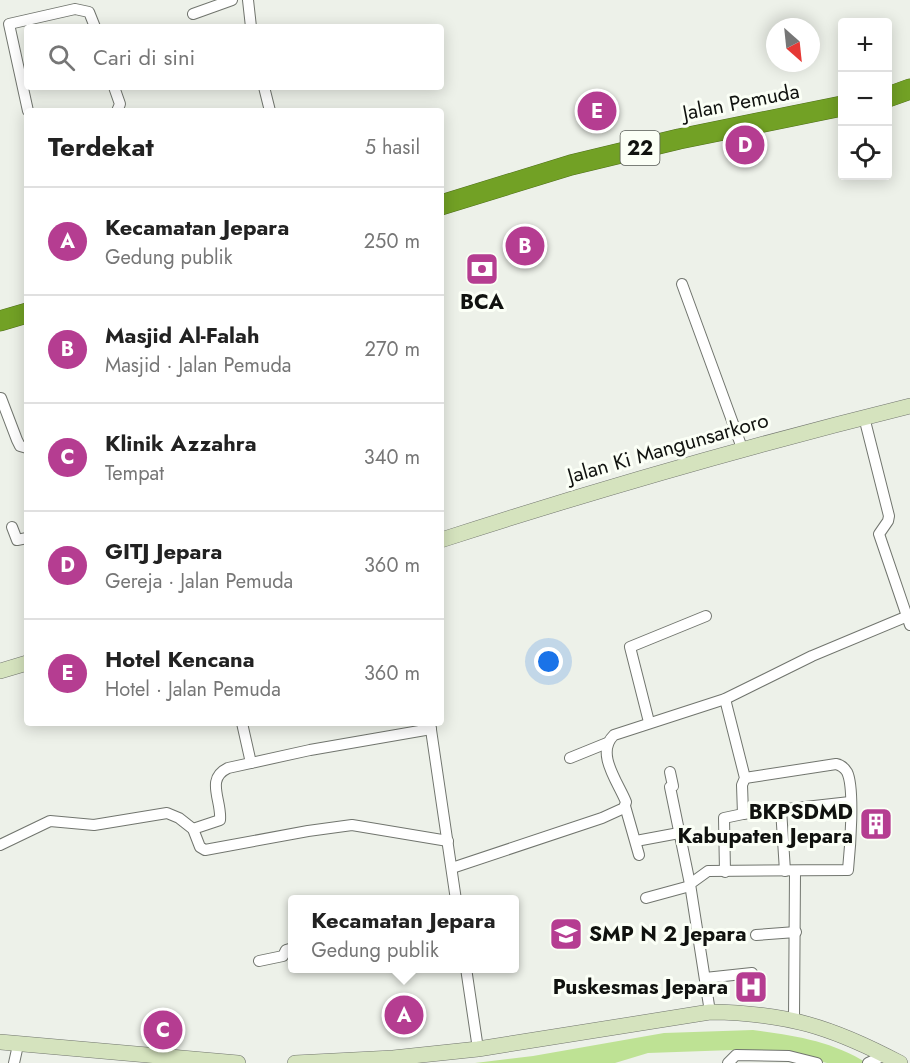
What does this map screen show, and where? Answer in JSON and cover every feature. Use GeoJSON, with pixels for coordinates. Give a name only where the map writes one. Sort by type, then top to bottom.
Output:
{"type":"FeatureCollection","features":[{"type":"Feature","properties":{"kind":"highway"},"geometry":{"type":"LineString","coordinates":[[892,96],[910,89]]}},
{"type":"Feature","properties":{"kind":"highway"},"geometry":{"type":"LineString","coordinates":[[892,98],[910,99]]}},
{"type":"Feature","properties":{"kind":"highway","name":"Jalan Pemuda"},"geometry":{"type":"LineString","coordinates":[[444,204],[571,165],[679,139],[838,107]]}},
{"type":"Feature","properties":{"kind":"highway"},"geometry":{"type":"LineString","coordinates":[[0,321],[24,314]]}},
{"type":"Feature","properties":{"kind":"street"},"geometry":{"type":"LineString","coordinates":[[194,14],[232,0]]}},
{"type":"Feature","properties":{"kind":"street"},"geometry":{"type":"LineString","coordinates":[[248,0],[251,24]]}},
{"type":"Feature","properties":{"kind":"street"},"geometry":{"type":"LineString","coordinates":[[24,78],[7,28],[9,24],[75,9],[88,12],[93,24]]}},
{"type":"Feature","properties":{"kind":"street"},"geometry":{"type":"LineString","coordinates":[[26,90],[28,108]]}},
{"type":"Feature","properties":{"kind":"street"},"geometry":{"type":"LineString","coordinates":[[115,90],[120,104],[118,108]]}},
{"type":"Feature","properties":{"kind":"street"},"geometry":{"type":"LineString","coordinates":[[265,90],[269,108]]}},
{"type":"Feature","properties":{"kind":"street"},"geometry":{"type":"LineString","coordinates":[[682,284],[742,448]]}},
{"type":"Feature","properties":{"kind":"street"},"geometry":{"type":"LineString","coordinates":[[1,398],[17,440],[20,446],[24,447]]}},
{"type":"Feature","properties":{"kind":"street","name":"Jalan Ki Mangunsarkoro"},"geometry":{"type":"LineString","coordinates":[[444,539],[742,448],[910,406]]}},
{"type":"Feature","properties":{"kind":"street"},"geometry":{"type":"LineString","coordinates":[[570,758],[607,743],[614,735],[725,699],[812,656],[909,619],[879,534],[889,516],[864,417]]}},
{"type":"Feature","properties":{"kind":"street"},"geometry":{"type":"LineString","coordinates":[[12,527],[17,540],[24,539]]}},
{"type":"Feature","properties":{"kind":"street"},"geometry":{"type":"LineString","coordinates":[[649,722],[630,647],[705,616]]}},
{"type":"Feature","properties":{"kind":"street"},"geometry":{"type":"LineString","coordinates":[[0,671],[24,664]]}},
{"type":"Feature","properties":{"kind":"street"},"geometry":{"type":"LineString","coordinates":[[725,699],[745,778],[742,785],[743,814]]}},
{"type":"Feature","properties":{"kind":"street"},"geometry":{"type":"LineString","coordinates":[[243,726],[251,763]]}},
{"type":"Feature","properties":{"kind":"street"},"geometry":{"type":"LineString","coordinates":[[193,829],[220,820],[214,781],[218,774],[228,768],[431,726],[455,895]]}},
{"type":"Feature","properties":{"kind":"street"},"geometry":{"type":"LineString","coordinates":[[607,743],[606,757],[626,802],[639,855]]}},
{"type":"Feature","properties":{"kind":"street"},"geometry":{"type":"LineString","coordinates":[[685,863],[708,871],[725,872],[848,870],[849,777],[840,765],[745,778]]}},
{"type":"Feature","properties":{"kind":"street"},"geometry":{"type":"LineString","coordinates":[[670,772],[674,786],[670,787],[690,885],[710,1012]]}},
{"type":"Feature","properties":{"kind":"street"},"geometry":{"type":"LineString","coordinates":[[725,872],[724,818],[850,802]]}},
{"type":"Feature","properties":{"kind":"street"},"geometry":{"type":"LineString","coordinates":[[452,868],[602,818],[626,806]]}},
{"type":"Feature","properties":{"kind":"street"},"geometry":{"type":"LineString","coordinates":[[781,809],[796,932],[794,1019]]}},
{"type":"Feature","properties":{"kind":"street"},"geometry":{"type":"LineString","coordinates":[[0,845],[50,821],[94,825],[167,813],[179,818],[193,829],[200,847],[205,850],[351,825],[448,841]]}},
{"type":"Feature","properties":{"kind":"street"},"geometry":{"type":"LineString","coordinates":[[636,841],[679,833]]}},
{"type":"Feature","properties":{"kind":"street"},"geometry":{"type":"LineString","coordinates":[[646,898],[690,885],[708,871]]}},
{"type":"Feature","properties":{"kind":"street"},"geometry":{"type":"LineString","coordinates":[[756,935],[796,932]]}},
{"type":"Feature","properties":{"kind":"street"},"geometry":{"type":"LineString","coordinates":[[259,961],[283,956],[288,949]]}},
{"type":"Feature","properties":{"kind":"street"},"geometry":{"type":"LineString","coordinates":[[467,973],[478,1049]]}},
{"type":"Feature","properties":{"kind":"street"},"geometry":{"type":"LineString","coordinates":[[705,978],[752,973]]}},
{"type":"Feature","properties":{"kind":"street"},"geometry":{"type":"LineString","coordinates":[[295,1063],[393,1058],[478,1049],[710,1012],[749,1012],[794,1019],[831,1029],[900,1063]]}},
{"type":"Feature","properties":{"kind":"street"},"geometry":{"type":"LineString","coordinates":[[0,1042],[238,1063]]}},
{"type":"Feature","properties":{"kind":"street"},"geometry":{"type":"LineString","coordinates":[[14,1063],[18,1045]]}},
{"type":"Feature","properties":{"kind":"street"},"geometry":{"type":"LineString","coordinates":[[728,1063],[735,1054],[789,1056],[817,1063]]}},
{"type":"Feature","properties":{"kind":"street"},"geometry":{"type":"LineString","coordinates":[[868,1063],[885,1055]]}},
{"type":"Feature","properties":{"kind":"shaded area"},"geometry":{"type":"Polygon","coordinates":[[[753,1030],[826,1044],[867,1063],[827,1063],[799,1056],[733,1050],[648,1053],[615,1063],[475,1063],[533,1056],[664,1033],[753,1030]]]}},
{"type":"Feature","properties":{"kind":"place","name":"Hotel Kencana"},"geometry":{"type":"Point","coordinates":[597,111]}},
{"type":"Feature","properties":{"kind":"place","name":"GITJ Jepara"},"geometry":{"type":"Point","coordinates":[745,145]}},
{"type":"Feature","properties":{"kind":"place","name":"Masjid Al-Falah"},"geometry":{"type":"Point","coordinates":[525,246]}},
{"type":"Feature","properties":{"kind":"place","name":"BCA"},"geometry":{"type":"Point","coordinates":[482,269]}},
{"type":"Feature","properties":{"kind":"place","name":"BKPSDMD Kabupaten Jepara"},"geometry":{"type":"Point","coordinates":[876,824]}},
{"type":"Feature","properties":{"kind":"place","name":"SMP N 2 Jepara"},"geometry":{"type":"Point","coordinates":[566,934]}},
{"type":"Feature","properties":{"kind":"place","name":"Puskesmas Jepara"},"geometry":{"type":"Point","coordinates":[751,987]}},
{"type":"Feature","properties":{"kind":"place","name":"Kecamatan Jepara"},"geometry":{"type":"Point","coordinates":[404,1015]}},
{"type":"Feature","properties":{"kind":"place","name":"Klinik Azzahra"},"geometry":{"type":"Point","coordinates":[163,1030]}}]}
